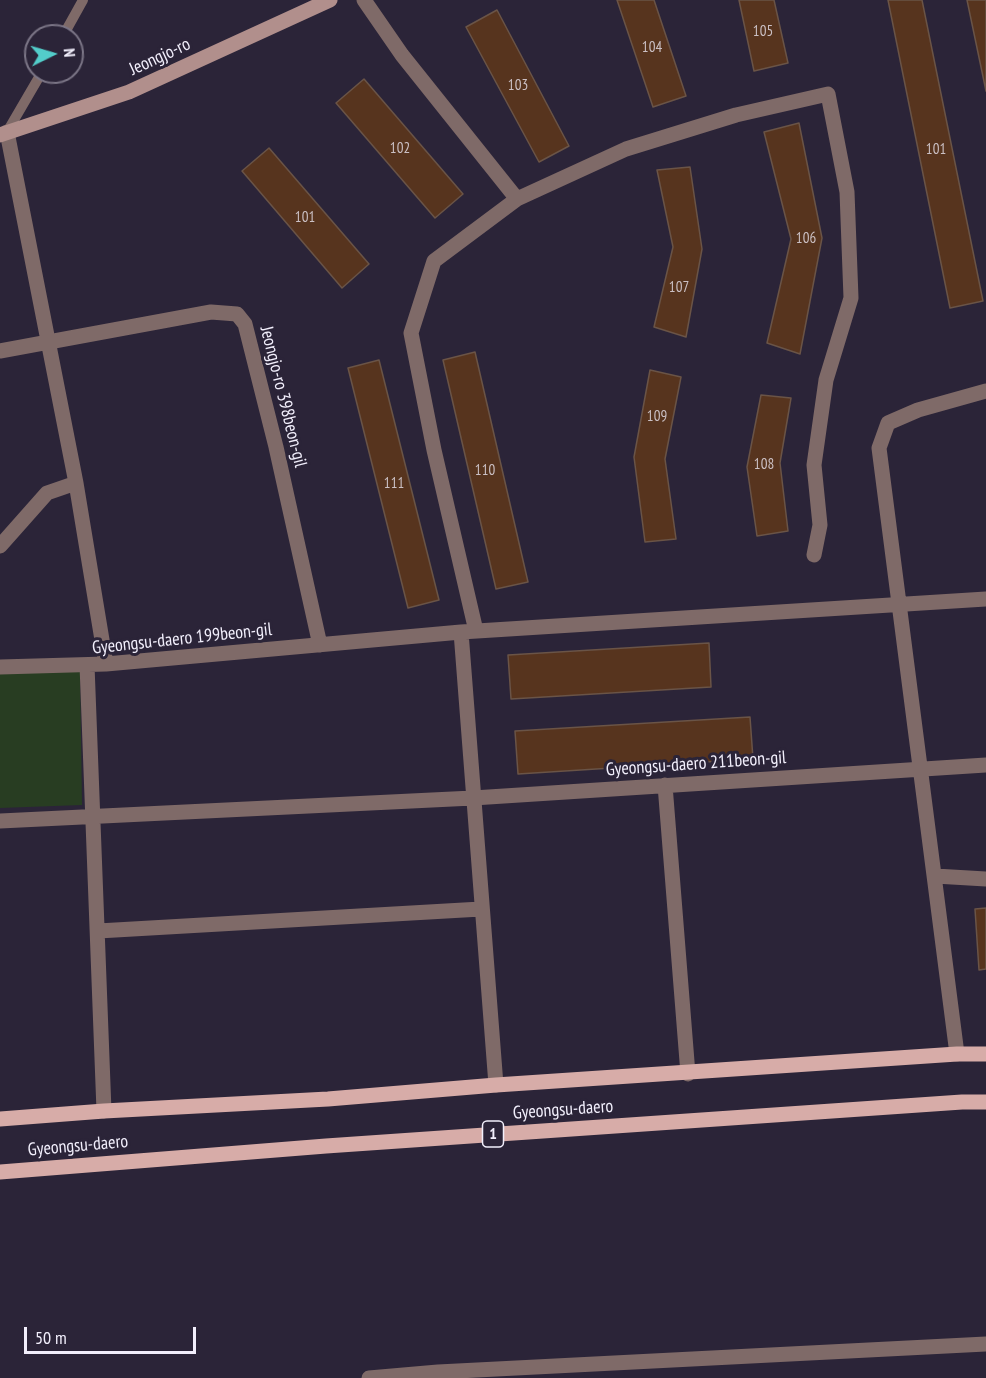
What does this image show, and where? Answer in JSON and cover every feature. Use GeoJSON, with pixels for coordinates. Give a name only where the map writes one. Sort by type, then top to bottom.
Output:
{"type":"FeatureCollection","features":[{"type":"Feature","properties":{"kind":"main road","name":"Gyeongsu-daero"},"geometry":{"type":"LineString","coordinates":[[0,1119],[328,1099],[496,1085],[688,1074],[957,1054],[986,1054]]}},
{"type":"Feature","properties":{"kind":"main road","name":"Gyeongsu-daero"},"geometry":{"type":"LineString","coordinates":[[0,1172],[326,1146],[986,1102]]}},
{"type":"Feature","properties":{"kind":"street","name":"Jeongjo-ro"},"geometry":{"type":"LineString","coordinates":[[4,134],[129,92],[330,0]]}},
{"type":"Feature","properties":{"kind":"street"},"geometry":{"type":"LineString","coordinates":[[364,0],[402,55],[517,199]]}},
{"type":"Feature","properties":{"kind":"street"},"geometry":{"type":"LineString","coordinates":[[496,1085],[473,798],[468,631],[411,333],[434,261],[517,199],[626,150],[736,115],[828,94],[847,192],[851,298],[826,380],[814,465],[820,525],[814,555]]}},
{"type":"Feature","properties":{"kind":"street"},"geometry":{"type":"LineString","coordinates":[[4,134],[76,483],[106,664]]}},
{"type":"Feature","properties":{"kind":"street","name":"Jeongjo-ro 398beon-gil"},"geometry":{"type":"LineString","coordinates":[[0,351],[211,312],[237,314],[245,324],[320,645]]}},
{"type":"Feature","properties":{"kind":"street"},"geometry":{"type":"LineString","coordinates":[[957,1054],[879,448],[888,423],[918,410],[986,392]]}},
{"type":"Feature","properties":{"kind":"street"},"geometry":{"type":"LineString","coordinates":[[0,546],[47,493],[76,483]]}},
{"type":"Feature","properties":{"kind":"street"},"geometry":{"type":"LineString","coordinates":[[320,645],[468,631],[986,599]]}},
{"type":"Feature","properties":{"kind":"street","name":"Gyeongsu-daero 199beon-gil"},"geometry":{"type":"LineString","coordinates":[[104,1111],[87,665],[320,645]]}},
{"type":"Feature","properties":{"kind":"street"},"geometry":{"type":"LineString","coordinates":[[0,667],[87,665]]}},
{"type":"Feature","properties":{"kind":"street","name":"Gyeongsu-daero 211beon-gil"},"geometry":{"type":"LineString","coordinates":[[473,798],[986,765]]}},
{"type":"Feature","properties":{"kind":"street"},"geometry":{"type":"LineString","coordinates":[[665,785],[688,1074]]}},
{"type":"Feature","properties":{"kind":"street"},"geometry":{"type":"LineString","coordinates":[[0,821],[473,798]]}},
{"type":"Feature","properties":{"kind":"street"},"geometry":{"type":"LineString","coordinates":[[935,876],[986,879]]}},
{"type":"Feature","properties":{"kind":"street"},"geometry":{"type":"LineString","coordinates":[[98,931],[481,909]]}},
{"type":"Feature","properties":{"kind":"street"},"geometry":{"type":"LineString","coordinates":[[369,1378],[438,1372],[986,1344]]}},
{"type":"Feature","properties":{"kind":"lane"},"geometry":{"type":"LineString","coordinates":[[70,24],[83,0]]}},
{"type":"Feature","properties":{"kind":"lane"},"geometry":{"type":"LineString","coordinates":[[4,134],[35,84]]}},
{"type":"Feature","properties":{"kind":"green space"},"geometry":{"type":"Polygon","coordinates":[[[80,671],[82,805],[0,808],[0,673],[80,671]]]}},
{"type":"Feature","properties":{"kind":"building"},"geometry":{"type":"Polygon","coordinates":[[[617,0],[654,0],[686,96],[653,107],[617,0]]]}},
{"type":"Feature","properties":{"kind":"building"},"geometry":{"type":"Polygon","coordinates":[[[739,0],[774,0],[788,63],[754,71],[739,0]]]}},
{"type":"Feature","properties":{"kind":"building"},"geometry":{"type":"Polygon","coordinates":[[[888,0],[922,0],[983,301],[950,308],[888,0]]]}},
{"type":"Feature","properties":{"kind":"building"},"geometry":{"type":"Polygon","coordinates":[[[967,0],[986,0],[986,91],[967,0]]]}},
{"type":"Feature","properties":{"kind":"building"},"geometry":{"type":"Polygon","coordinates":[[[497,10],[569,146],[539,162],[466,27],[497,10]]]}},
{"type":"Feature","properties":{"kind":"building"},"geometry":{"type":"Polygon","coordinates":[[[364,79],[463,194],[435,218],[336,103],[364,79]]]}},
{"type":"Feature","properties":{"kind":"building"},"geometry":{"type":"Polygon","coordinates":[[[799,123],[822,238],[800,354],[767,343],[791,239],[764,132],[799,123]]]}},
{"type":"Feature","properties":{"kind":"building"},"geometry":{"type":"Polygon","coordinates":[[[269,148],[369,264],[342,288],[242,171],[269,148]]]}},
{"type":"Feature","properties":{"kind":"building"},"geometry":{"type":"Polygon","coordinates":[[[690,167],[702,249],[686,337],[654,327],[673,247],[657,170],[690,167]]]}},
{"type":"Feature","properties":{"kind":"building"},"geometry":{"type":"Polygon","coordinates":[[[475,352],[528,582],[496,589],[443,360],[475,352]]]}},
{"type":"Feature","properties":{"kind":"building"},"geometry":{"type":"Polygon","coordinates":[[[379,360],[439,600],[408,608],[348,368],[379,360]]]}},
{"type":"Feature","properties":{"kind":"building"},"geometry":{"type":"Polygon","coordinates":[[[650,370],[681,377],[665,459],[676,539],[645,542],[634,457],[650,370]]]}},
{"type":"Feature","properties":{"kind":"building"},"geometry":{"type":"Polygon","coordinates":[[[761,395],[791,398],[780,463],[788,531],[757,536],[747,467],[761,395]]]}},
{"type":"Feature","properties":{"kind":"building"},"geometry":{"type":"Polygon","coordinates":[[[709,643],[711,687],[511,699],[508,655],[709,643]]]}},
{"type":"Feature","properties":{"kind":"building"},"geometry":{"type":"Polygon","coordinates":[[[750,717],[753,759],[518,774],[515,731],[750,717]]]}},
{"type":"Feature","properties":{"kind":"building"},"geometry":{"type":"Polygon","coordinates":[[[986,908],[986,969],[979,970],[975,909],[986,908]]]}}]}
